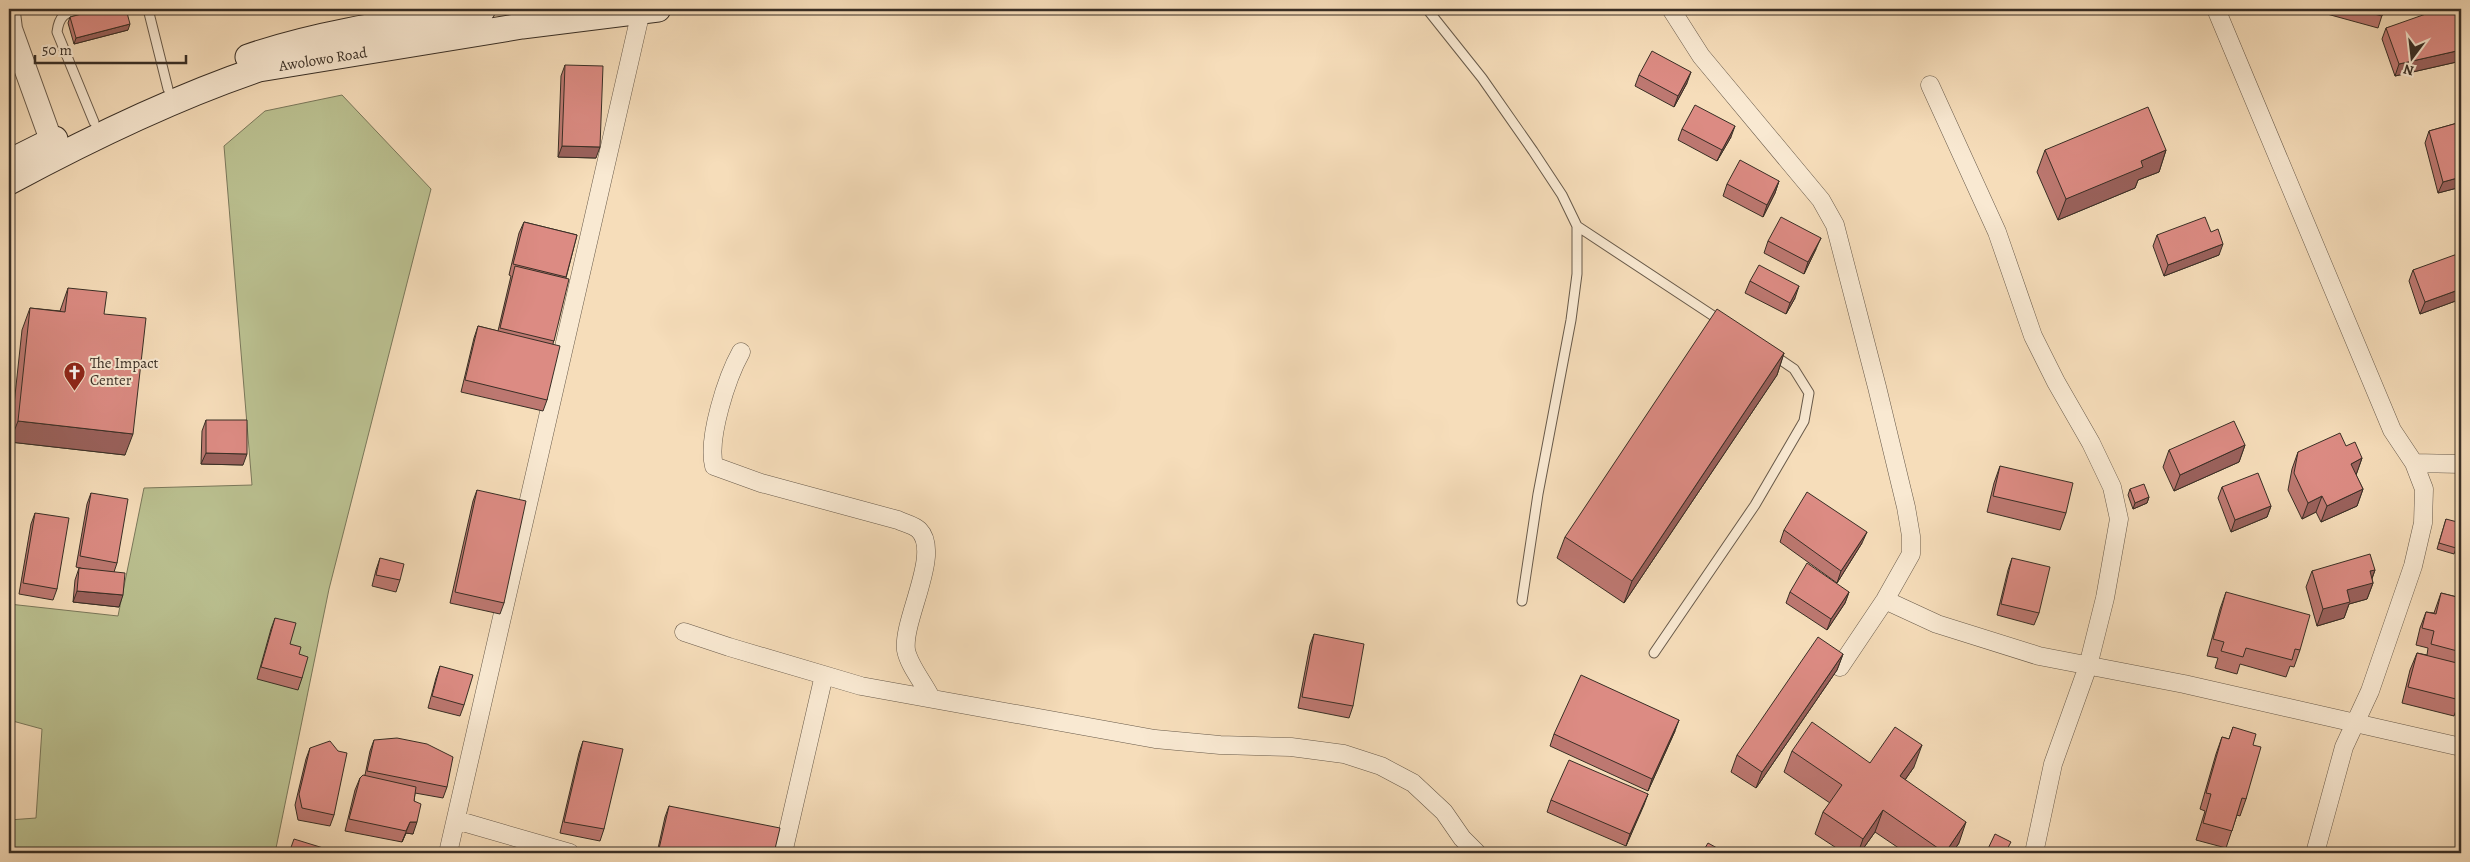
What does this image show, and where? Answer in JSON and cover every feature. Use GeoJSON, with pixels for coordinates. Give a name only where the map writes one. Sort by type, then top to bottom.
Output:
{"type":"FeatureCollection","features":[{"type":"Feature","properties":{"kind":"main road","name":"Awolowo Road"},"geometry":{"type":"LineString","coordinates":[[9,162],[51,140],[168,89],[222,74],[316,39],[407,20],[483,9]]}},
{"type":"Feature","properties":{"kind":"main road","name":"Awolowo Road"},"geometry":{"type":"LineString","coordinates":[[257,62],[649,10]]}},
{"type":"Feature","properties":{"kind":"main road","name":"Awolowo Road"},"geometry":{"type":"LineString","coordinates":[[9,182],[222,74]]}},
{"type":"Feature","properties":{"kind":"street"},"geometry":{"type":"LineString","coordinates":[[1671,9],[1701,56],[1821,200],[1835,225],[1879,396],[1906,507],[1911,536],[1911,554],[1885,600],[1840,667]]}},
{"type":"Feature","properties":{"kind":"street"},"geometry":{"type":"LineString","coordinates":[[2216,9],[2392,430],[2414,464],[2424,489],[2423,523],[2412,566],[2370,691],[2344,747],[2315,853]]}},
{"type":"Feature","properties":{"kind":"street"},"geometry":{"type":"LineString","coordinates":[[448,853],[649,10]]}},
{"type":"Feature","properties":{"kind":"street"},"geometry":{"type":"LineString","coordinates":[[9,13],[11,29],[51,140]]}},
{"type":"Feature","properties":{"kind":"street"},"geometry":{"type":"LineString","coordinates":[[1930,85],[1997,232],[2033,336],[2112,487],[2119,519],[2105,598],[2088,666],[2053,764],[2034,853]]}},
{"type":"Feature","properties":{"kind":"street"},"geometry":{"type":"LineString","coordinates":[[742,352],[722,399],[712,456],[714,466],[761,483],[898,520],[918,530],[926,540],[926,562],[906,649],[910,664],[923,681],[931,698]]}},
{"type":"Feature","properties":{"kind":"street"},"geometry":{"type":"LineString","coordinates":[[2414,464],[2461,464]]}},
{"type":"Feature","properties":{"kind":"street"},"geometry":{"type":"LineString","coordinates":[[1885,600],[1937,624],[2039,656],[2184,684],[2461,747]]}},
{"type":"Feature","properties":{"kind":"street"},"geometry":{"type":"LineString","coordinates":[[684,632],[729,648],[861,686],[1156,739],[1220,746],[1291,747],[1344,754],[1381,766],[1413,782],[1444,812],[1462,838],[1477,853]]}},
{"type":"Feature","properties":{"kind":"street"},"geometry":{"type":"LineString","coordinates":[[783,853],[824,675]]}},
{"type":"Feature","properties":{"kind":"street"},"geometry":{"type":"LineString","coordinates":[[456,820],[570,853]]}},
{"type":"Feature","properties":{"kind":"lane"},"geometry":{"type":"LineString","coordinates":[[80,9],[66,12],[59,20],[57,32],[94,122]]}},
{"type":"Feature","properties":{"kind":"lane"},"geometry":{"type":"LineString","coordinates":[[148,9],[168,89]]}},
{"type":"Feature","properties":{"kind":"lane"},"geometry":{"type":"LineString","coordinates":[[1427,9],[1482,78],[1562,195],[1577,226],[1577,274],[1571,320],[1538,494],[1522,601]]}},
{"type":"Feature","properties":{"kind":"lane"},"geometry":{"type":"LineString","coordinates":[[1577,226],[1727,325]]}},
{"type":"Feature","properties":{"kind":"lane"},"geometry":{"type":"LineString","coordinates":[[1654,653],[1755,505],[1804,421],[1809,393],[1794,369],[1760,347]]}},
{"type":"Feature","properties":{"kind":"green space"},"geometry":{"type":"Polygon","coordinates":[[[342,95],[431,189],[329,589],[275,853],[9,853],[9,820],[36,818],[42,729],[9,720],[9,604],[118,616],[144,488],[252,485],[224,146],[265,111],[342,95]]]}},
{"type":"Feature","properties":{"kind":"building"},"geometry":{"type":"Polygon","coordinates":[[[101,9],[126,9],[130,24],[76,38],[70,17],[101,9]]]}},
{"type":"Feature","properties":{"kind":"building"},"geometry":{"type":"Polygon","coordinates":[[[2354,9],[2384,9],[2382,16],[2354,9]]]}},
{"type":"Feature","properties":{"kind":"building"},"geometry":{"type":"Polygon","coordinates":[[[2440,9],[2461,9],[2461,50],[2399,64],[2386,28],[2440,9]]]}},
{"type":"Feature","properties":{"kind":"building"},"geometry":{"type":"Polygon","coordinates":[[[1652,51],[1691,72],[1678,96],[1639,75],[1652,51]]]}},
{"type":"Feature","properties":{"kind":"building"},"geometry":{"type":"Polygon","coordinates":[[[9,59],[14,73],[9,74],[9,59]]]}},
{"type":"Feature","properties":{"kind":"building"},"geometry":{"type":"Polygon","coordinates":[[[565,65],[603,66],[600,147],[562,146],[565,65]]]}},
{"type":"Feature","properties":{"kind":"building"},"geometry":{"type":"Polygon","coordinates":[[[1695,105],[1735,126],[1722,150],[1682,129],[1695,105]]]}},
{"type":"Feature","properties":{"kind":"building"},"geometry":{"type":"Polygon","coordinates":[[[2148,107],[2166,150],[2141,161],[2143,167],[2066,199],[2045,150],[2148,107]]]}},
{"type":"Feature","properties":{"kind":"building"},"geometry":{"type":"Polygon","coordinates":[[[2461,122],[2461,177],[2443,182],[2429,131],[2461,122]]]}},
{"type":"Feature","properties":{"kind":"building"},"geometry":{"type":"Polygon","coordinates":[[[1740,160],[1779,181],[1767,205],[1727,184],[1740,160]]]}},
{"type":"Feature","properties":{"kind":"building"},"geometry":{"type":"Polygon","coordinates":[[[1781,217],[1821,238],[1808,262],[1768,241],[1781,217]]]}},
{"type":"Feature","properties":{"kind":"building"},"geometry":{"type":"Polygon","coordinates":[[[2205,217],[2211,232],[2218,229],[2223,244],[2168,265],[2157,235],[2205,217]]]}},
{"type":"Feature","properties":{"kind":"building"},"geometry":{"type":"Polygon","coordinates":[[[524,222],[577,235],[566,277],[513,264],[524,222]]]}},
{"type":"Feature","properties":{"kind":"building"},"geometry":{"type":"Polygon","coordinates":[[[2460,253],[2461,289],[2425,302],[2413,270],[2460,253]]]}},
{"type":"Feature","properties":{"kind":"building"},"geometry":{"type":"Polygon","coordinates":[[[1759,265],[1799,286],[1790,303],[1750,281],[1759,265]]]}},
{"type":"Feature","properties":{"kind":"building"},"geometry":{"type":"Polygon","coordinates":[[[515,266],[569,279],[554,341],[500,328],[515,266]]]}},
{"type":"Feature","properties":{"kind":"building","name":"The Impact Center"},"geometry":{"type":"Polygon","coordinates":[[[68,288],[107,292],[104,314],[146,318],[133,434],[18,421],[30,308],[65,312],[68,288]]]}},
{"type":"Feature","properties":{"kind":"building"},"geometry":{"type":"Polygon","coordinates":[[[1717,309],[1784,353],[1632,581],[1565,537],[1717,309]]]}},
{"type":"Feature","properties":{"kind":"building"},"geometry":{"type":"Polygon","coordinates":[[[478,326],[560,346],[547,400],[465,380],[478,326]]]}},
{"type":"Feature","properties":{"kind":"building"},"geometry":{"type":"Polygon","coordinates":[[[206,420],[247,420],[247,454],[206,453],[206,420]]]}},
{"type":"Feature","properties":{"kind":"building"},"geometry":{"type":"Polygon","coordinates":[[[2234,421],[2245,445],[2180,475],[2169,450],[2234,421]]]}},
{"type":"Feature","properties":{"kind":"building"},"geometry":{"type":"Polygon","coordinates":[[[2340,433],[2346,446],[2355,442],[2362,458],[2351,464],[2363,489],[2327,506],[2322,496],[2308,503],[2294,473],[2298,452],[2340,433]]]}},
{"type":"Feature","properties":{"kind":"building"},"geometry":{"type":"Polygon","coordinates":[[[2000,466],[2073,483],[2066,513],[1993,496],[2000,466]]]}},
{"type":"Feature","properties":{"kind":"building"},"geometry":{"type":"Polygon","coordinates":[[[2258,473],[2271,506],[2235,520],[2222,487],[2258,473]]]}},
{"type":"Feature","properties":{"kind":"building"},"geometry":{"type":"Polygon","coordinates":[[[2144,484],[2149,497],[2135,503],[2130,489],[2144,484]]]}},
{"type":"Feature","properties":{"kind":"building"},"geometry":{"type":"Polygon","coordinates":[[[477,490],[526,501],[504,603],[455,592],[477,490]]]}},
{"type":"Feature","properties":{"kind":"building"},"geometry":{"type":"Polygon","coordinates":[[[1807,492],[1867,532],[1841,571],[1784,530],[1807,492]]]}},
{"type":"Feature","properties":{"kind":"building"},"geometry":{"type":"Polygon","coordinates":[[[91,493],[128,499],[117,563],[80,556],[91,493]]]}},
{"type":"Feature","properties":{"kind":"building"},"geometry":{"type":"Polygon","coordinates":[[[35,513],[69,518],[57,589],[23,583],[35,513]]]}},
{"type":"Feature","properties":{"kind":"building"},"geometry":{"type":"Polygon","coordinates":[[[2446,519],[2461,523],[2456,548],[2439,543],[2446,519]]]}},
{"type":"Feature","properties":{"kind":"building"},"geometry":{"type":"Polygon","coordinates":[[[2370,554],[2375,570],[2370,571],[2373,583],[2347,590],[2350,602],[2323,609],[2312,571],[2370,554]]]}},
{"type":"Feature","properties":{"kind":"building"},"geometry":{"type":"Polygon","coordinates":[[[380,558],[404,564],[400,580],[376,575],[380,558]]]}},
{"type":"Feature","properties":{"kind":"building"},"geometry":{"type":"Polygon","coordinates":[[[2012,558],[2050,567],[2039,613],[2001,604],[2012,558]]]}},
{"type":"Feature","properties":{"kind":"building"},"geometry":{"type":"Polygon","coordinates":[[[1807,563],[1849,592],[1831,619],[1790,592],[1807,563]]]}},
{"type":"Feature","properties":{"kind":"building"},"geometry":{"type":"Polygon","coordinates":[[[79,568],[125,573],[123,595],[77,591],[79,568]]]}},
{"type":"Feature","properties":{"kind":"building"},"geometry":{"type":"Polygon","coordinates":[[[2226,592],[2310,615],[2300,650],[2295,649],[2292,660],[2246,648],[2243,657],[2221,651],[2224,642],[2213,639],[2226,592]]]}},
{"type":"Feature","properties":{"kind":"building"},"geometry":{"type":"Polygon","coordinates":[[[2441,593],[2461,598],[2461,652],[2431,644],[2434,631],[2422,628],[2426,612],[2436,614],[2441,593]]]}},
{"type":"Feature","properties":{"kind":"building"},"geometry":{"type":"Polygon","coordinates":[[[275,618],[296,623],[290,644],[301,647],[299,654],[308,657],[302,678],[261,667],[275,618]]]}},
{"type":"Feature","properties":{"kind":"building"},"geometry":{"type":"Polygon","coordinates":[[[1314,634],[1364,644],[1353,706],[1302,697],[1314,634]]]}},
{"type":"Feature","properties":{"kind":"building"},"geometry":{"type":"Polygon","coordinates":[[[1818,637],[1843,654],[1762,772],[1737,755],[1818,637]]]}},
{"type":"Feature","properties":{"kind":"building"},"geometry":{"type":"Polygon","coordinates":[[[2417,653],[2461,664],[2460,700],[2408,687],[2417,653]]]}},
{"type":"Feature","properties":{"kind":"building"},"geometry":{"type":"Polygon","coordinates":[[[440,666],[473,675],[464,705],[432,696],[440,666]]]}},
{"type":"Feature","properties":{"kind":"building"},"geometry":{"type":"Polygon","coordinates":[[[1581,675],[1679,720],[1652,779],[1554,734],[1581,675]]]}},
{"type":"Feature","properties":{"kind":"building"},"geometry":{"type":"Polygon","coordinates":[[[1812,722],[1870,763],[1895,727],[1922,745],[1900,776],[1966,822],[1945,853],[1883,810],[1863,839],[1823,812],[1842,785],[1792,751],[1812,722]]]}},
{"type":"Feature","properties":{"kind":"building"},"geometry":{"type":"Polygon","coordinates":[[[2233,727],[2256,734],[2253,745],[2261,747],[2246,799],[2242,798],[2232,831],[2203,823],[2211,794],[2206,793],[2222,737],[2229,739],[2233,727]]]}},
{"type":"Feature","properties":{"kind":"building"},"geometry":{"type":"Polygon","coordinates":[[[397,738],[427,744],[453,757],[447,787],[367,771],[374,740],[397,738]]]}},
{"type":"Feature","properties":{"kind":"building"},"geometry":{"type":"Polygon","coordinates":[[[330,741],[338,751],[347,753],[334,815],[302,808],[299,794],[310,748],[330,741]]]}},
{"type":"Feature","properties":{"kind":"building"},"geometry":{"type":"Polygon","coordinates":[[[583,741],[623,749],[604,829],[564,822],[583,741]]]}},
{"type":"Feature","properties":{"kind":"building"},"geometry":{"type":"Polygon","coordinates":[[[1569,760],[1648,794],[1630,834],[1551,800],[1569,760]]]}},
{"type":"Feature","properties":{"kind":"building"},"geometry":{"type":"Polygon","coordinates":[[[363,775],[416,787],[414,801],[421,804],[417,822],[410,822],[406,831],[349,819],[360,778],[363,775]]]}},
{"type":"Feature","properties":{"kind":"building"},"geometry":{"type":"Polygon","coordinates":[[[669,806],[780,828],[774,853],[658,853],[669,806]]]}},
{"type":"Feature","properties":{"kind":"building"},"geometry":{"type":"Polygon","coordinates":[[[1995,834],[2011,842],[2005,853],[1986,853],[1995,834]]]}},
{"type":"Feature","properties":{"kind":"building"},"geometry":{"type":"Polygon","coordinates":[[[294,839],[333,851],[332,853],[289,853],[294,839]]]}},
{"type":"Feature","properties":{"kind":"building"},"geometry":{"type":"Polygon","coordinates":[[[1708,843],[1726,853],[1702,853],[1708,843]]]}},
{"type":"Feature","properties":{"kind":"place","name":"The Impact Center"},"geometry":{"type":"Point","coordinates":[74,391]}}]}
